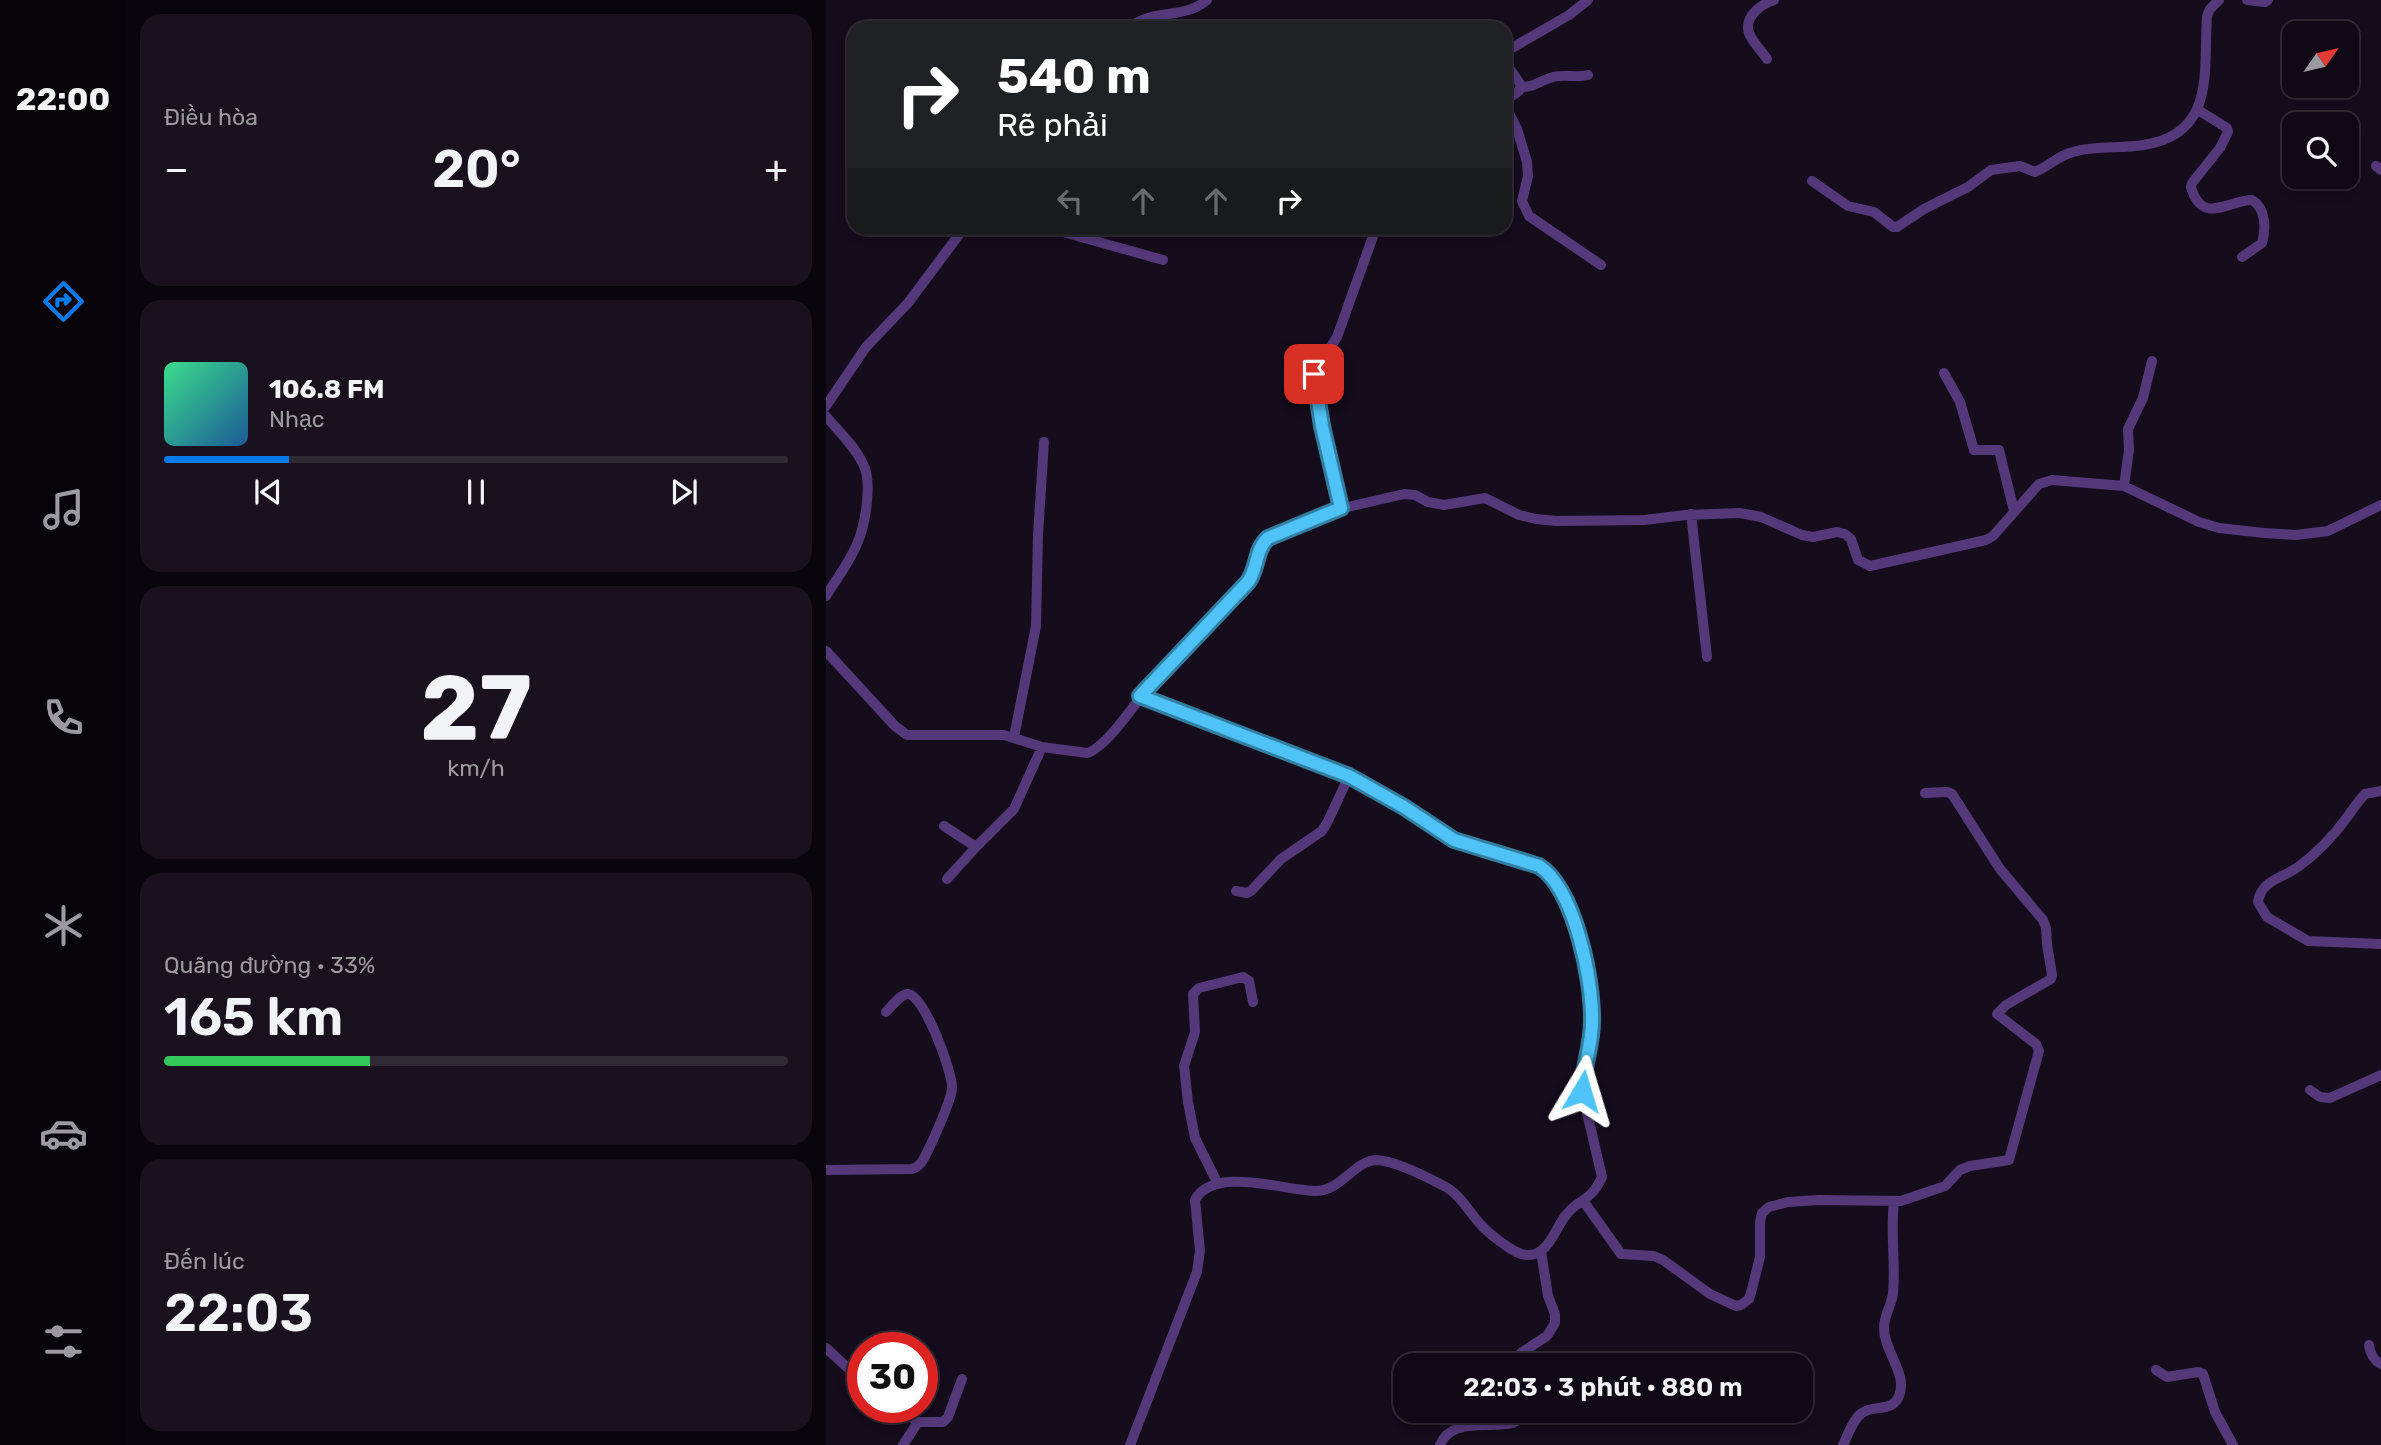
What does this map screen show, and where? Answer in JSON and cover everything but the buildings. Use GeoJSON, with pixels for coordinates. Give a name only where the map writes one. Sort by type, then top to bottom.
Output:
{"type":"FeatureCollection","features":[{"type":"Feature","properties":{"kind":"street"},"geometry":{"type":"LineString","coordinates":[[1138,21],[1150,16],[1197,8],[1207,0]]}},
{"type":"Feature","properties":{"kind":"street"},"geometry":{"type":"LineString","coordinates":[[1512,48],[1569,15],[1588,0]]}},
{"type":"Feature","properties":{"kind":"street"},"geometry":{"type":"LineString","coordinates":[[1767,59],[1749,33],[1748,26],[1759,7],[1774,0]]}},
{"type":"Feature","properties":{"kind":"street"},"geometry":{"type":"LineString","coordinates":[[1812,181],[1848,206],[1874,212],[1893,227],[1897,227],[1924,209],[1968,187],[1992,170],[2020,166],[2035,172],[2071,152],[2146,145],[2181,131],[2190,123],[2202,100],[2207,16],[2219,0]]}},
{"type":"Feature","properties":{"kind":"street"},"geometry":{"type":"LineString","coordinates":[[2247,0],[2268,0]]}},
{"type":"Feature","properties":{"kind":"street"},"geometry":{"type":"LineString","coordinates":[[1512,71],[1521,87],[1512,98]]}},
{"type":"Feature","properties":{"kind":"street"},"geometry":{"type":"LineString","coordinates":[[1521,87],[1529,88],[1554,76],[1588,75]]}},
{"type":"Feature","properties":{"kind":"street"},"geometry":{"type":"LineString","coordinates":[[2197,110],[2227,128],[2228,132],[2220,148],[2192,183],[2195,197],[2202,204],[2217,210],[2252,200],[2262,210],[2262,243],[2242,257]]}},
{"type":"Feature","properties":{"kind":"street"},"geometry":{"type":"LineString","coordinates":[[1512,118],[1528,169],[1522,201],[1524,209],[1529,216],[1601,265]]}},
{"type":"Feature","properties":{"kind":"street"},"geometry":{"type":"LineString","coordinates":[[826,406],[866,347],[908,303],[959,235]]}},
{"type":"Feature","properties":{"kind":"street"},"geometry":{"type":"LineString","coordinates":[[1074,235],[1163,260]]}},
{"type":"Feature","properties":{"kind":"street"},"geometry":{"type":"LineString","coordinates":[[1341,508],[1314,378],[1315,371],[1337,337],[1373,235]]}},
{"type":"Feature","properties":{"kind":"street"},"geometry":{"type":"LineString","coordinates":[[2124,486],[2129,450],[2128,429],[2143,398],[2152,361]]}},
{"type":"Feature","properties":{"kind":"street"},"geometry":{"type":"LineString","coordinates":[[1944,373],[1960,402],[1974,450],[1999,450],[2014,510]]}},
{"type":"Feature","properties":{"kind":"street"},"geometry":{"type":"LineString","coordinates":[[826,416],[862,461],[867,486],[862,529],[857,545],[826,597]]}},
{"type":"Feature","properties":{"kind":"street"},"geometry":{"type":"LineString","coordinates":[[1014,737],[1036,626],[1036,568],[1044,442]]}},
{"type":"Feature","properties":{"kind":"street"},"geometry":{"type":"LineString","coordinates":[[826,651],[895,726],[908,736],[995,734],[1014,737],[1042,747],[1080,753],[1093,751],[1116,728],[1140,696],[1248,582],[1253,575],[1260,547],[1268,538],[1341,508],[1409,494],[1444,505],[1485,498],[1519,515],[1556,521],[1644,520],[1691,514],[1740,513],[1761,517],[1802,535],[1813,537],[1837,532],[1844,534],[1851,539],[1858,560],[1870,566],[1986,540],[1993,536],[2039,484],[2052,480],[2124,486],[2199,522],[2219,528],[2288,535],[2329,531],[2381,505]]}},
{"type":"Feature","properties":{"kind":"street"},"geometry":{"type":"LineString","coordinates":[[1691,514],[1707,657]]}},
{"type":"Feature","properties":{"kind":"street"},"geometry":{"type":"LineString","coordinates":[[1130,1445],[1197,1272],[1200,1244],[1195,1200],[1199,1193],[1217,1184],[1258,1183],[1325,1190],[1368,1162],[1380,1160],[1420,1174],[1451,1190],[1484,1229],[1518,1253],[1527,1255],[1541,1251],[1568,1212],[1584,1202],[1602,1178],[1582,1091],[1592,1021],[1587,965],[1562,893],[1551,876],[1539,866],[1454,840],[1404,807],[1349,776],[1140,696]]}},
{"type":"Feature","properties":{"kind":"street"},"geometry":{"type":"LineString","coordinates":[[947,879],[1014,809],[1042,747]]}},
{"type":"Feature","properties":{"kind":"street"},"geometry":{"type":"LineString","coordinates":[[1236,891],[1251,891],[1281,859],[1322,831],[1349,776]]}},
{"type":"Feature","properties":{"kind":"street"},"geometry":{"type":"LineString","coordinates":[[2381,791],[2365,794],[2311,857],[2295,870],[2272,880],[2261,892],[2258,902],[2267,917],[2308,941],[2381,944]]}},
{"type":"Feature","properties":{"kind":"street"},"geometry":{"type":"LineString","coordinates":[[1584,1202],[1622,1254],[1654,1256],[1664,1260],[1710,1294],[1736,1306],[1746,1304],[1749,1299],[1760,1257],[1760,1222],[1762,1213],[1769,1206],[1819,1200],[1901,1201],[1945,1186],[1955,1174],[1970,1166],[2011,1157],[2039,1051],[2036,1044],[1997,1014],[2006,1005],[2047,982],[2052,975],[2046,928],[2039,914],[2000,869],[1952,794],[1925,793]]}},
{"type":"Feature","properties":{"kind":"street"},"geometry":{"type":"LineString","coordinates":[[944,826],[976,847]]}},
{"type":"Feature","properties":{"kind":"street"},"geometry":{"type":"LineString","coordinates":[[1217,1184],[1195,1138],[1188,1102],[1184,1066],[1195,1032],[1192,998],[1195,990],[1199,988],[1243,976],[1249,981],[1253,1002]]}},
{"type":"Feature","properties":{"kind":"street"},"geometry":{"type":"LineString","coordinates":[[826,1170],[916,1167],[924,1157],[948,1105],[952,1081],[931,1024],[918,999],[910,994],[904,995],[886,1012]]}},
{"type":"Feature","properties":{"kind":"street"},"geometry":{"type":"LineString","coordinates":[[2310,1090],[2320,1097],[2330,1098],[2381,1075]]}},
{"type":"Feature","properties":{"kind":"street"},"geometry":{"type":"LineString","coordinates":[[1843,1445],[1860,1415],[1867,1410],[1882,1409],[1896,1402],[1900,1393],[1900,1378],[1883,1327],[1894,1289],[1891,1243],[1894,1202]]}},
{"type":"Feature","properties":{"kind":"street"},"geometry":{"type":"LineString","coordinates":[[1521,1353],[1547,1336],[1555,1323],[1541,1251]]}},
{"type":"Feature","properties":{"kind":"street"},"geometry":{"type":"LineString","coordinates":[[2369,1345],[2376,1362],[2381,1364]]}},
{"type":"Feature","properties":{"kind":"street"},"geometry":{"type":"LineString","coordinates":[[826,1348],[847,1367]]}},
{"type":"Feature","properties":{"kind":"street"},"geometry":{"type":"LineString","coordinates":[[2156,1370],[2167,1377],[2198,1372],[2203,1374],[2214,1412],[2233,1445]]}},
{"type":"Feature","properties":{"kind":"street"},"geometry":{"type":"LineString","coordinates":[[938,1422],[943,1422],[948,1417],[962,1379]]}},
{"type":"Feature","properties":{"kind":"street"},"geometry":{"type":"LineString","coordinates":[[903,1445],[917,1423]]}},
{"type":"Feature","properties":{"kind":"street"},"geometry":{"type":"LineString","coordinates":[[1440,1445],[1446,1434],[1457,1427],[1513,1423]]}},
{"type":"Feature","properties":{"kind":"route"},"geometry":{"type":"LineString","coordinates":[[1314,374],[1322,426],[1341,508],[1268,538],[1260,547],[1253,575],[1248,582],[1172,659],[1140,696],[1338,771],[1404,807],[1454,840],[1539,866],[1546,871],[1562,893],[1587,965],[1592,1021],[1582,1091]]}}]}
